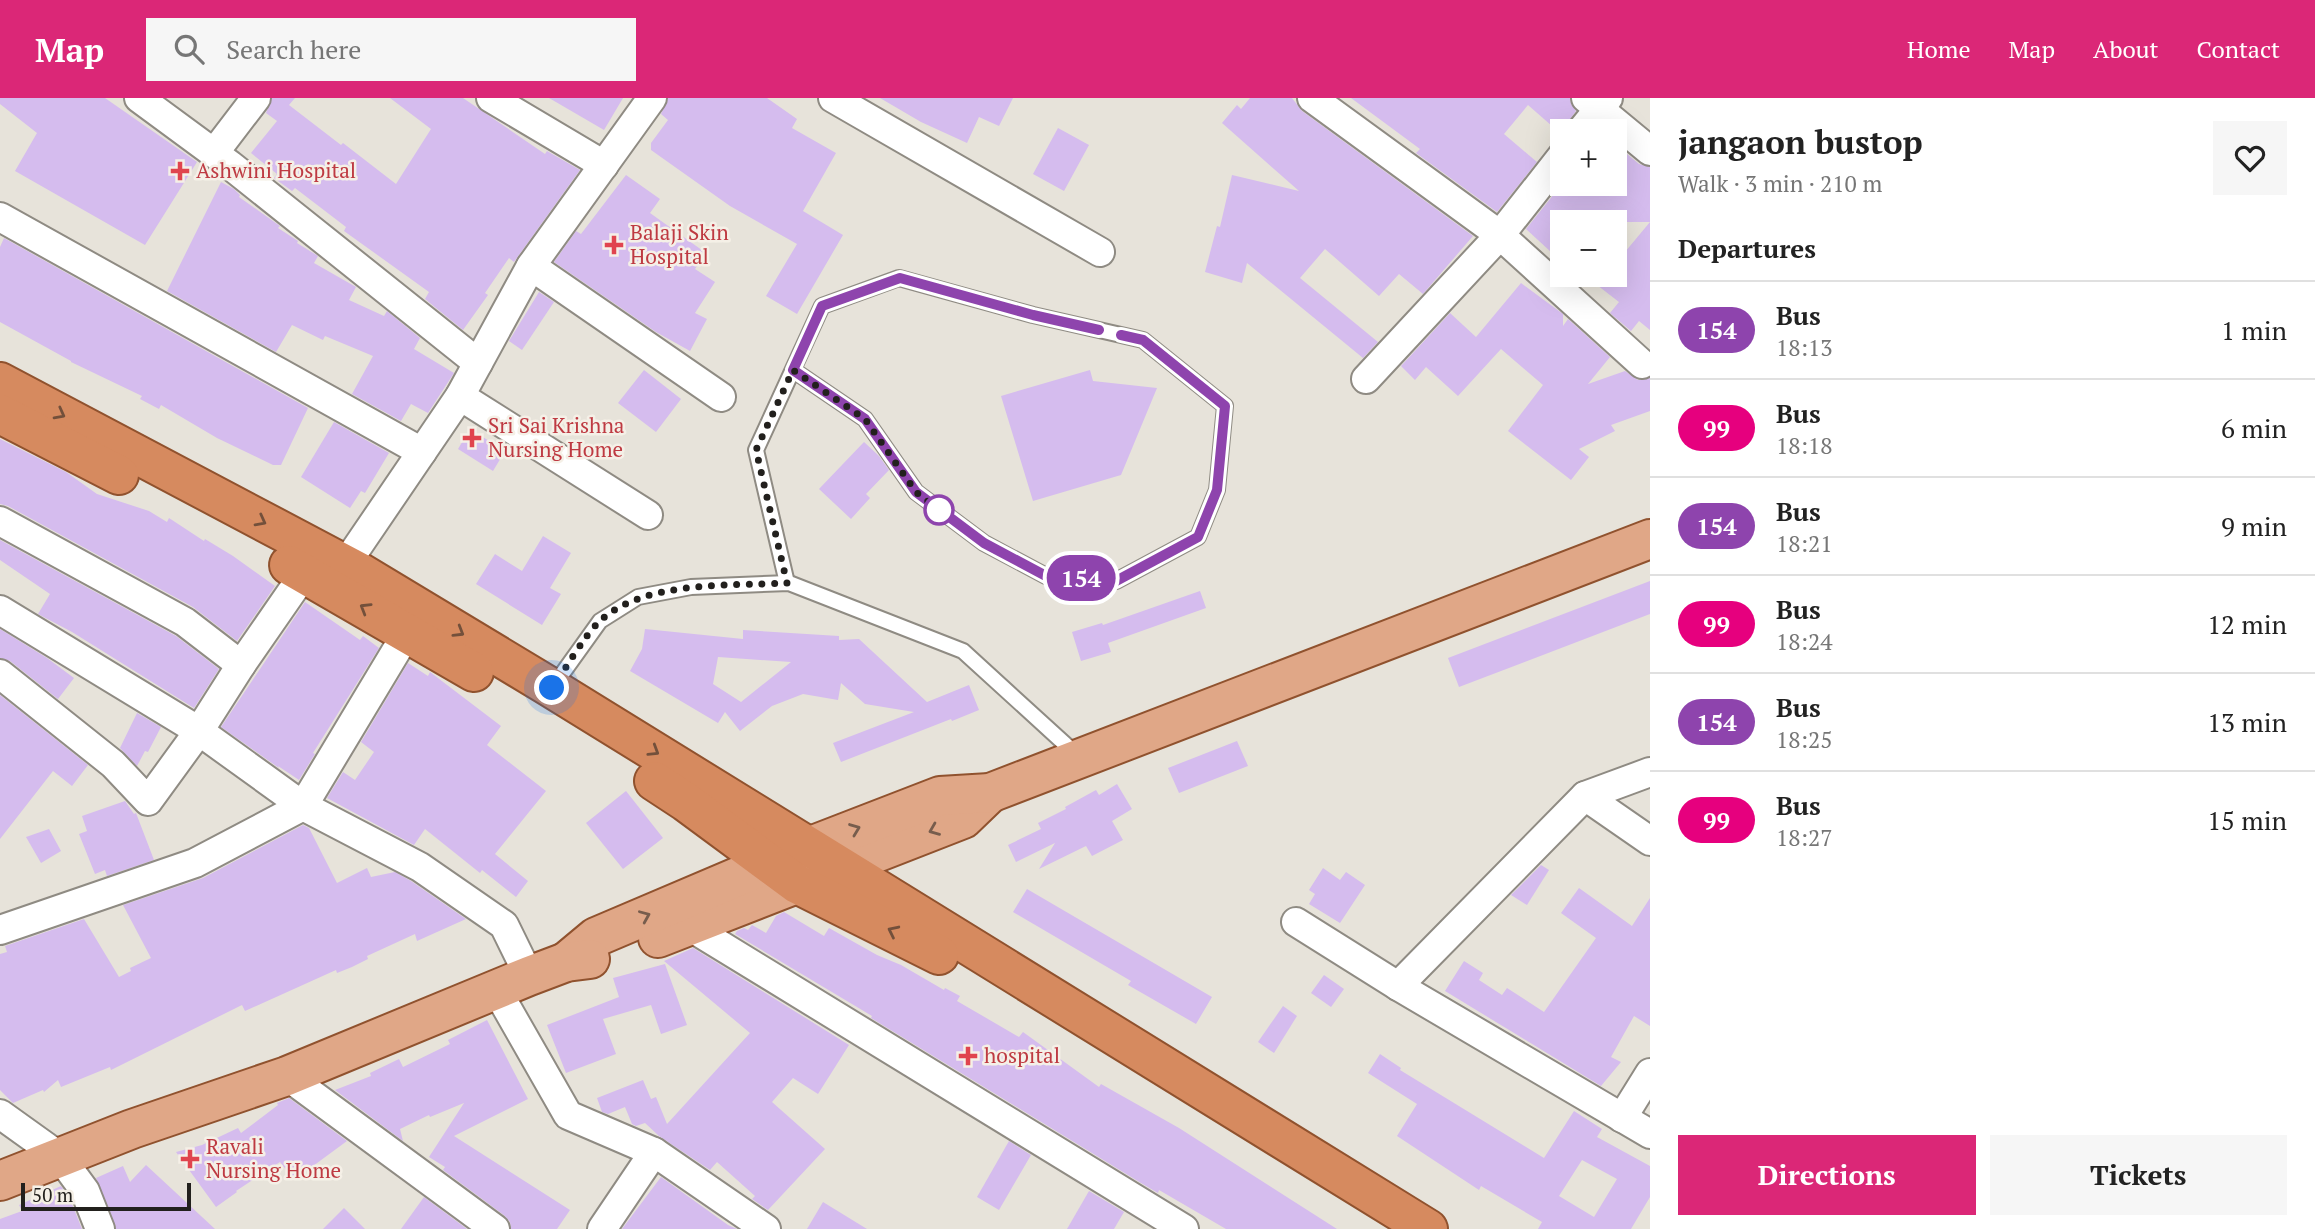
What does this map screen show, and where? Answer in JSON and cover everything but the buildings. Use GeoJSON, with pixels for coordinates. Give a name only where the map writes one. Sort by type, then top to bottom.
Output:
{"type":"FeatureCollection","features":[{"type":"Feature","properties":{"kind":"highway"},"geometry":{"type":"LineString","coordinates":[[0,382],[345,565],[552,688],[1428,1229]]}},
{"type":"Feature","properties":{"kind":"highway"},"geometry":{"type":"LineString","coordinates":[[0,414],[198,515],[529,704],[686,802],[783,873],[937,953],[1394,1229]]}},
{"type":"Feature","properties":{"kind":"main road"},"geometry":{"type":"LineString","coordinates":[[0,1181],[132,1129],[287,1076],[566,962],[608,957],[689,926],[783,873],[808,847],[940,796],[990,793],[1650,539]]}},
{"type":"Feature","properties":{"kind":"main road"},"geometry":{"type":"LineString","coordinates":[[566,962],[596,937],[783,873],[840,867],[963,819],[990,793]]}},
{"type":"Feature","properties":{"kind":"street"},"geometry":{"type":"LineString","coordinates":[[139,98],[214,153],[478,363]]}},
{"type":"Feature","properties":{"kind":"street"},"geometry":{"type":"LineString","coordinates":[[214,153],[256,98]]}},
{"type":"Feature","properties":{"kind":"street"},"geometry":{"type":"LineString","coordinates":[[491,98],[604,165]]}},
{"type":"Feature","properties":{"kind":"street"},"geometry":{"type":"LineString","coordinates":[[345,565],[460,396],[531,267],[652,98]]}},
{"type":"Feature","properties":{"kind":"street"},"geometry":{"type":"LineString","coordinates":[[833,98],[1100,252]]}},
{"type":"Feature","properties":{"kind":"street"},"geometry":{"type":"LineString","coordinates":[[1312,98],[1500,235],[1642,364]]}},
{"type":"Feature","properties":{"kind":"street"},"geometry":{"type":"LineString","coordinates":[[1588,119],[1598,102],[1650,151]]}},
{"type":"Feature","properties":{"kind":"street"},"geometry":{"type":"LineString","coordinates":[[1366,379],[1500,235],[1550,172]]}},
{"type":"Feature","properties":{"kind":"street"},"geometry":{"type":"LineString","coordinates":[[0,217],[422,452]]}},
{"type":"Feature","properties":{"kind":"street"},"geometry":{"type":"LineString","coordinates":[[531,267],[721,397]]}},
{"type":"Feature","properties":{"kind":"street"},"geometry":{"type":"LineString","coordinates":[[460,396],[648,515]]}},
{"type":"Feature","properties":{"kind":"street"},"geometry":{"type":"LineString","coordinates":[[0,521],[185,622],[241,665]]}},
{"type":"Feature","properties":{"kind":"street"},"geometry":{"type":"LineString","coordinates":[[0,674],[113,764],[148,801],[199,731],[304,574]]}},
{"type":"Feature","properties":{"kind":"street"},"geometry":{"type":"LineString","coordinates":[[0,610],[199,731],[303,806],[420,867],[504,925],[513,982],[568,1115],[654,1152],[766,1229]]}},
{"type":"Feature","properties":{"kind":"street"},"geometry":{"type":"LineString","coordinates":[[0,930],[195,863],[303,806],[407,633]]}},
{"type":"Feature","properties":{"kind":"street"},"geometry":{"type":"LineString","coordinates":[[1398,986],[1585,796],[1650,772]]}},
{"type":"Feature","properties":{"kind":"street"},"geometry":{"type":"LineString","coordinates":[[1585,796],[1650,841]]}},
{"type":"Feature","properties":{"kind":"street"},"geometry":{"type":"LineString","coordinates":[[1296,922],[1398,986],[1650,1134]]}},
{"type":"Feature","properties":{"kind":"street"},"geometry":{"type":"LineString","coordinates":[[689,926],[1184,1229]]}},
{"type":"Feature","properties":{"kind":"street"},"geometry":{"type":"LineString","coordinates":[[1622,1118],[1650,1073]]}},
{"type":"Feature","properties":{"kind":"street"},"geometry":{"type":"LineString","coordinates":[[287,1076],[495,1229]]}},
{"type":"Feature","properties":{"kind":"street"},"geometry":{"type":"LineString","coordinates":[[0,1114],[60,1157],[85,1191],[100,1229]]}},
{"type":"Feature","properties":{"kind":"street"},"geometry":{"type":"LineString","coordinates":[[602,1229],[654,1152]]}},
{"type":"Feature","properties":{"kind":"lane"},"geometry":{"type":"LineString","coordinates":[[787,583],[756,450],[822,306],[900,278],[1033,315],[1143,340],[1225,406],[1217,490],[1198,537],[1116,581],[1046,576],[984,543],[916,492],[865,419],[793,370]]}},
{"type":"Feature","properties":{"kind":"lane"},"geometry":{"type":"LineString","coordinates":[[552,688],[600,621],[638,597],[691,587],[787,583],[963,651],[1080,758]]}},
{"type":"Feature","properties":{"kind":"bus line","name":"154"},"geometry":{"type":"LineString","coordinates":[[1099,330],[1033,315],[900,278],[822,306],[793,370],[865,419],[916,492],[984,543],[1046,576],[1116,581],[1198,537],[1217,490],[1225,406],[1143,340],[1121,335]]}},
{"type":"Feature","properties":{"kind":"place","name":"Ashwini Hospital"},"geometry":{"type":"Point","coordinates":[180,171]}},
{"type":"Feature","properties":{"kind":"place","name":"Balaji Skin Hospital"},"geometry":{"type":"Point","coordinates":[614,245]}},
{"type":"Feature","properties":{"kind":"place","name":"Sri Sai Krishna Nursing Home"},"geometry":{"type":"Point","coordinates":[472,438]}},
{"type":"Feature","properties":{"kind":"place","name":"hospital"},"geometry":{"type":"Point","coordinates":[968,1056]}},
{"type":"Feature","properties":{"kind":"place","name":"Ravali Nursing Home"},"geometry":{"type":"Point","coordinates":[190,1159]}},
{"type":"Feature","properties":{"kind":"route"},"geometry":{"type":"LineString","coordinates":[[552,688],[600,621],[638,597],[691,587],[787,583],[756,450],[793,370],[865,419],[916,492],[939,510]]}}]}
